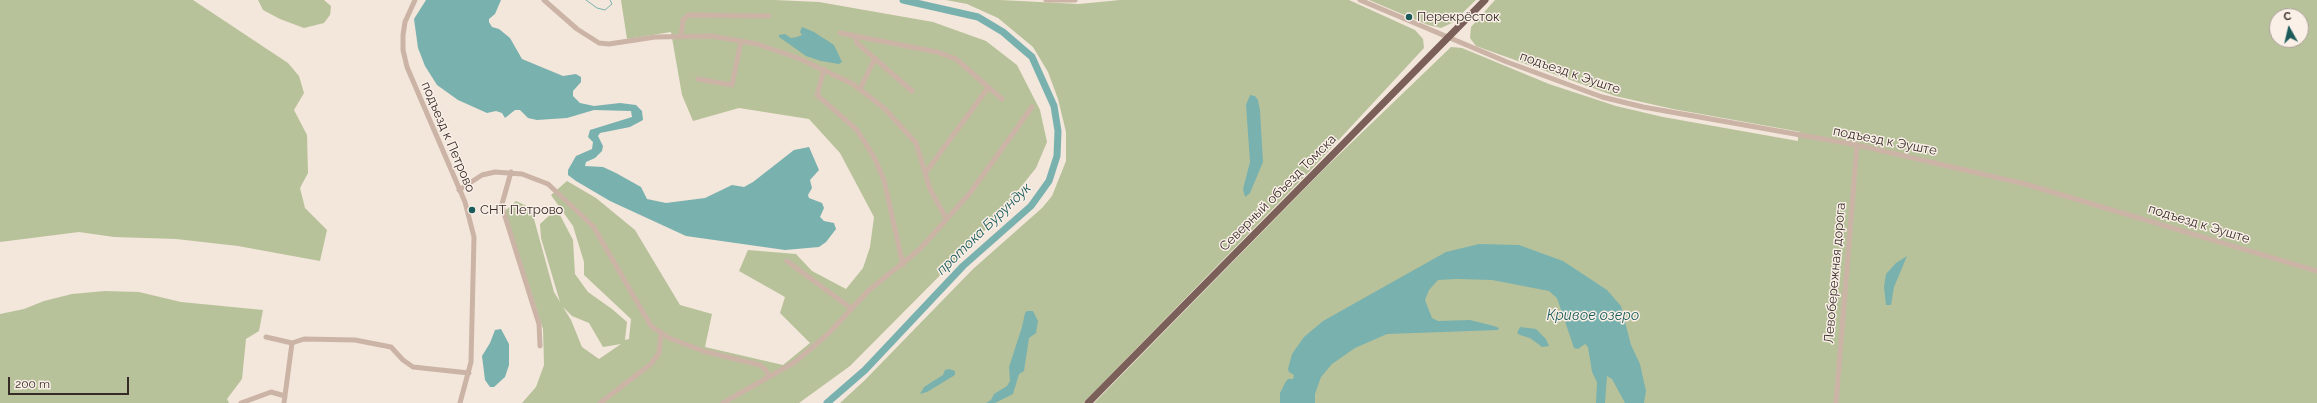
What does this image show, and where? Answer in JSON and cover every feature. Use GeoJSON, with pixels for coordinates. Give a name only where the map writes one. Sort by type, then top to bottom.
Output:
{"type":"FeatureCollection","features":[{"type":"Feature","properties":{"kind":"main road","name":"Северный объезд Томска"},"geometry":{"type":"LineString","coordinates":[[1088,403],[1485,0]]}},
{"type":"Feature","properties":{"kind":"street","name":"подъезд к Петрово"},"geometry":{"type":"LineString","coordinates":[[415,0],[405,22],[402,35],[406,67],[468,212],[474,237],[472,338],[469,374],[460,403]]}},
{"type":"Feature","properties":{"kind":"street"},"geometry":{"type":"LineString","coordinates":[[544,0],[577,29],[599,43],[609,44],[655,37],[712,36],[757,44],[824,69],[860,89],[885,109],[916,143],[930,189],[946,218]]}},
{"type":"Feature","properties":{"kind":"street"},"geometry":{"type":"LineString","coordinates":[[1046,0],[1075,0]]}},
{"type":"Feature","properties":{"kind":"street"},"geometry":{"type":"LineString","coordinates":[[1360,0],[1448,38]]}},
{"type":"Feature","properties":{"kind":"street"},"geometry":{"type":"LineString","coordinates":[[681,37],[683,20],[688,15],[770,16]]}},
{"type":"Feature","properties":{"kind":"street"},"geometry":{"type":"LineString","coordinates":[[840,33],[937,52],[956,59],[1002,99]]}},
{"type":"Feature","properties":{"kind":"street"},"geometry":{"type":"LineString","coordinates":[[855,36],[857,43],[912,91]]}},
{"type":"Feature","properties":{"kind":"street","name":"подъезд к Эуште"},"geometry":{"type":"LineString","coordinates":[[1448,38],[1507,62],[1608,99],[1642,108],[1857,145],[2029,185],[2317,270]]}},
{"type":"Feature","properties":{"kind":"street"},"geometry":{"type":"LineString","coordinates":[[698,79],[732,85],[741,41]]}},
{"type":"Feature","properties":{"kind":"street"},"geometry":{"type":"LineString","coordinates":[[860,89],[875,58]]}},
{"type":"Feature","properties":{"kind":"street"},"geometry":{"type":"LineString","coordinates":[[824,69],[817,95],[857,130],[874,157],[884,180],[903,265]]}},
{"type":"Feature","properties":{"kind":"street"},"geometry":{"type":"LineString","coordinates":[[926,172],[988,88]]}},
{"type":"Feature","properties":{"kind":"street"},"geometry":{"type":"LineString","coordinates":[[723,403],[795,362],[828,334],[868,291],[903,265],[920,249],[983,176],[1032,107]]}},
{"type":"Feature","properties":{"kind":"street","name":"Левобережная дорога"},"geometry":{"type":"LineString","coordinates":[[1836,403],[1857,145]]}},
{"type":"Feature","properties":{"kind":"street"},"geometry":{"type":"LineString","coordinates":[[459,190],[482,175],[495,172],[511,172],[535,178],[548,184],[593,226],[651,326],[669,338],[703,351],[760,365],[766,370],[769,377]]}},
{"type":"Feature","properties":{"kind":"street"},"geometry":{"type":"LineString","coordinates":[[511,172],[502,204],[538,324],[540,346]]}},
{"type":"Feature","properties":{"kind":"street"},"geometry":{"type":"LineString","coordinates":[[787,261],[832,292],[852,309]]}},
{"type":"Feature","properties":{"kind":"street"},"geometry":{"type":"LineString","coordinates":[[600,403],[651,364],[659,353],[660,332]]}},
{"type":"Feature","properties":{"kind":"street"},"geometry":{"type":"LineString","coordinates":[[266,337],[292,343],[304,338],[355,340],[391,347],[403,360],[413,367],[469,374]]}},
{"type":"Feature","properties":{"kind":"street"},"geometry":{"type":"LineString","coordinates":[[284,403],[292,343]]}},
{"type":"Feature","properties":{"kind":"street"},"geometry":{"type":"LineString","coordinates":[[241,403],[271,392],[285,396]]}},
{"type":"Feature","properties":{"kind":"green space"},"geometry":{"type":"Polygon","coordinates":[[[0,0],[193,0],[288,63],[299,76],[304,93],[294,110],[307,135],[308,173],[300,188],[305,208],[327,230],[320,261],[238,246],[176,239],[114,237],[79,232],[0,242],[0,0]]]}},
{"type":"Feature","properties":{"kind":"green space"},"geometry":{"type":"Polygon","coordinates":[[[258,0],[324,0],[331,6],[330,15],[324,23],[304,28],[280,19],[263,10],[258,0]]]}},
{"type":"Feature","properties":{"kind":"green space"},"geometry":{"type":"Polygon","coordinates":[[[621,0],[775,0],[819,2],[933,22],[986,41],[1017,65],[1040,110],[1047,142],[1036,168],[992,223],[850,366],[799,403],[522,403],[536,387],[544,365],[543,329],[506,214],[506,210],[516,201],[531,208],[554,292],[560,302],[541,238],[540,224],[552,213],[560,215],[573,240],[575,274],[588,292],[627,322],[625,340],[629,339],[631,319],[584,275],[584,262],[573,226],[551,195],[567,181],[596,198],[635,230],[680,305],[712,314],[705,347],[783,365],[810,343],[780,313],[785,297],[739,271],[748,250],[796,254],[812,271],[846,289],[863,268],[870,247],[874,217],[840,153],[809,119],[739,108],[693,121],[682,95],[671,32],[627,39],[621,0]],[[563,307],[571,320],[582,347],[599,359],[621,344],[603,347],[589,323],[572,316],[563,307]]]}},
{"type":"Feature","properties":{"kind":"green space"},"geometry":{"type":"Polygon","coordinates":[[[946,0],[1000,0],[1079,4],[1120,0],[1349,0],[1415,30],[1423,39],[1424,48],[1309,172],[1083,403],[840,403],[864,381],[973,269],[1042,208],[1052,196],[1066,161],[1066,132],[1058,99],[1048,72],[1033,47],[998,18],[967,4],[946,0]]]}},
{"type":"Feature","properties":{"kind":"green space"},"geometry":{"type":"Polygon","coordinates":[[[1369,0],[1476,0],[1452,23],[1441,28],[1428,25],[1369,0]]]}},
{"type":"Feature","properties":{"kind":"green space"},"geometry":{"type":"Polygon","coordinates":[[[1495,0],[2317,0],[2317,403],[1094,403],[1325,168],[1451,47],[1462,48],[1549,84],[1616,106],[1663,117],[1798,141],[1798,133],[1801,132],[1673,109],[1615,96],[1476,46],[1470,38],[1471,27],[1495,0]]]}},
{"type":"Feature","properties":{"kind":"green space"},"geometry":{"type":"Polygon","coordinates":[[[105,291],[139,292],[181,302],[263,310],[259,331],[246,339],[242,379],[227,399],[229,403],[0,403],[0,314],[24,309],[44,301],[72,294],[105,291]]]}},
{"type":"Feature","properties":{"kind":"water"},"geometry":{"type":"Polygon","coordinates":[[[426,0],[501,0],[495,14],[489,19],[489,22],[492,27],[499,29],[510,38],[522,59],[563,76],[576,74],[581,77],[581,82],[573,91],[573,96],[580,103],[594,106],[620,103],[636,105],[642,111],[643,120],[630,127],[600,133],[598,136],[603,146],[602,151],[595,158],[586,162],[585,166],[603,167],[641,187],[647,199],[666,203],[705,198],[732,185],[744,187],[753,182],[794,150],[809,147],[819,170],[810,180],[812,188],[808,195],[809,198],[822,203],[824,208],[820,217],[824,221],[834,223],[836,229],[826,242],[819,247],[785,250],[686,236],[610,201],[576,181],[568,175],[568,170],[576,156],[592,149],[593,142],[588,137],[590,130],[632,117],[631,111],[594,110],[567,118],[537,120],[528,118],[520,110],[515,110],[505,118],[502,113],[496,111],[487,113],[458,100],[437,85],[425,66],[418,48],[414,19],[426,0]]]}},
{"type":"Feature","properties":{"kind":"water"},"geometry":{"type":"Polygon","coordinates":[[[802,27],[814,32],[834,45],[842,62],[839,64],[821,61],[806,56],[779,37],[779,35],[785,34],[791,38],[802,35],[800,32],[802,27]]]}},
{"type":"Feature","properties":{"kind":"water"},"geometry":{"type":"Polygon","coordinates":[[[1250,95],[1255,96],[1258,100],[1260,110],[1263,162],[1250,193],[1245,197],[1243,189],[1250,162],[1246,105],[1250,95]]]}},
{"type":"Feature","properties":{"kind":"water","name":"Кривое озеро"},"geometry":{"type":"Polygon","coordinates":[[[1479,244],[1519,245],[1563,261],[1607,290],[1621,306],[1631,345],[1640,364],[1646,391],[1644,403],[1625,403],[1612,379],[1607,376],[1605,403],[1596,403],[1597,382],[1592,372],[1588,347],[1585,344],[1578,349],[1574,348],[1557,298],[1549,291],[1492,280],[1457,279],[1438,280],[1429,290],[1425,300],[1432,318],[1438,321],[1470,320],[1494,326],[1499,328],[1498,330],[1387,334],[1355,348],[1332,364],[1321,377],[1315,394],[1315,403],[1280,403],[1280,393],[1285,383],[1288,379],[1293,379],[1294,375],[1289,372],[1288,369],[1292,354],[1304,337],[1323,321],[1446,252],[1479,244]]]}},
{"type":"Feature","properties":{"kind":"water"},"geometry":{"type":"Polygon","coordinates":[[[1907,256],[1894,287],[1891,305],[1886,305],[1884,287],[1886,274],[1896,263],[1907,256]]]}},
{"type":"Feature","properties":{"kind":"water"},"geometry":{"type":"Polygon","coordinates":[[[1027,311],[1033,311],[1038,321],[1036,333],[1029,338],[1024,371],[1019,374],[1013,394],[995,403],[986,403],[991,400],[994,394],[1007,386],[1010,381],[1009,367],[1025,313],[1027,311]]]}},
{"type":"Feature","properties":{"kind":"water"},"geometry":{"type":"Polygon","coordinates":[[[1520,327],[1536,329],[1546,339],[1549,346],[1542,347],[1530,338],[1520,335],[1517,333],[1520,327]]]}},
{"type":"Feature","properties":{"kind":"water"},"geometry":{"type":"Polygon","coordinates":[[[501,329],[509,344],[509,365],[505,377],[494,387],[490,387],[485,380],[482,356],[490,343],[495,330],[501,329]]]}},
{"type":"Feature","properties":{"kind":"water"},"geometry":{"type":"Polygon","coordinates":[[[949,369],[955,371],[955,375],[927,392],[920,394],[924,387],[943,375],[945,370],[949,369]]]}},
{"type":"Feature","properties":{"kind":"waterway"},"geometry":{"type":"LineString","coordinates":[[586,0],[597,8],[605,10],[612,4],[610,0]]}},
{"type":"Feature","properties":{"kind":"waterway","name":"протока Бурундук"},"geometry":{"type":"LineString","coordinates":[[827,403],[865,370],[963,266],[1031,206],[1049,181],[1057,156],[1058,131],[1054,106],[1032,57],[1003,32],[978,17],[903,0]]}},
{"type":"Feature","properties":{"kind":"place","name":"Перекрёсток"},"geometry":{"type":"Point","coordinates":[1409,17]}},
{"type":"Feature","properties":{"kind":"place","name":"СНТ Петрово"},"geometry":{"type":"Point","coordinates":[472,210]}}]}
